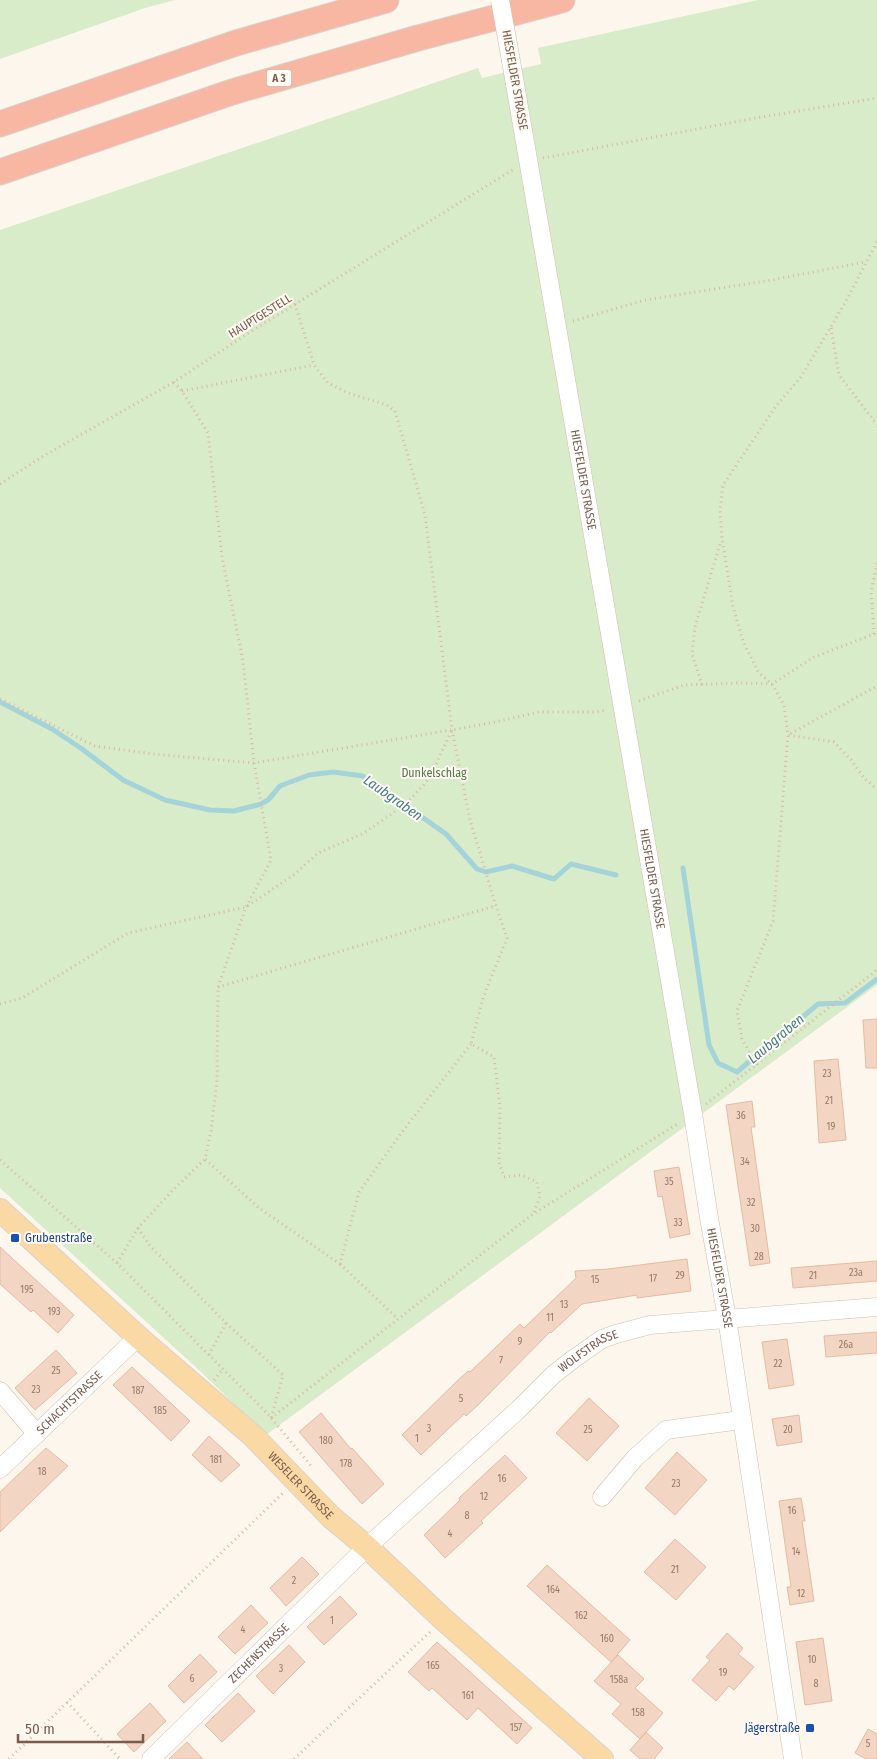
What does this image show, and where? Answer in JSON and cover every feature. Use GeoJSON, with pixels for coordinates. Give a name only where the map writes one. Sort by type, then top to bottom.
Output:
{"type":"FeatureCollection","features":[{"type":"Feature","properties":{"kind":"highway","name":"A 3"},"geometry":{"type":"LineString","coordinates":[[0,172],[232,92],[418,38],[562,0]]}},
{"type":"Feature","properties":{"kind":"highway"},"geometry":{"type":"LineString","coordinates":[[0,124],[236,43],[378,1]]}},
{"type":"Feature","properties":{"kind":"main road","name":"WESELER STRASSE"},"geometry":{"type":"LineString","coordinates":[[0,1210],[138,1336],[253,1436],[331,1516],[367,1547],[443,1619],[602,1759]]}},
{"type":"Feature","properties":{"kind":"street","name":"HIESFELDER STRASSE"},"geometry":{"type":"LineString","coordinates":[[500,0],[727,1318],[793,1759]]}},
{"type":"Feature","properties":{"kind":"street","name":"WOLFSTRASSE"},"geometry":{"type":"LineString","coordinates":[[367,1547],[519,1409],[553,1375],[590,1347],[616,1334],[650,1325],[877,1307]]}},
{"type":"Feature","properties":{"kind":"street","name":"SCHACHTSTRASSE"},"geometry":{"type":"LineString","coordinates":[[0,1469],[138,1336]]}},
{"type":"Feature","properties":{"kind":"street"},"geometry":{"type":"LineString","coordinates":[[0,1391],[37,1434]]}},
{"type":"Feature","properties":{"kind":"street"},"geometry":{"type":"LineString","coordinates":[[602,1497],[635,1458],[666,1430],[741,1420]]}},
{"type":"Feature","properties":{"kind":"street","name":"ZECHENSTRASSE"},"geometry":{"type":"LineString","coordinates":[[151,1759],[367,1547]]}},
{"type":"Feature","properties":{"kind":"path","name":"HAUPTGESTELL"},"geometry":{"type":"LineString","coordinates":[[0,484],[46,455],[174,382],[295,304],[515,168],[560,154],[877,98]]}},
{"type":"Feature","properties":{"kind":"path"},"geometry":{"type":"LineString","coordinates":[[756,1065],[742,1038],[737,1011],[773,921],[788,736],[784,705],[772,684],[758,672],[743,641],[733,607],[722,538],[720,511],[723,485],[776,406],[801,377],[831,328],[877,242]]}},
{"type":"Feature","properties":{"kind":"path"},"geometry":{"type":"LineString","coordinates":[[556,325],[645,300],[772,280],[866,262]]}},
{"type":"Feature","properties":{"kind":"path"},"geometry":{"type":"LineString","coordinates":[[295,304],[314,365],[328,383],[351,394],[387,404],[395,411],[424,515],[452,730],[470,820],[507,938],[482,998],[471,1044],[358,1192],[340,1264]]}},
{"type":"Feature","properties":{"kind":"path"},"geometry":{"type":"LineString","coordinates":[[831,328],[839,375],[877,425]]}},
{"type":"Feature","properties":{"kind":"path"},"geometry":{"type":"LineString","coordinates":[[182,391],[314,365]]}},
{"type":"Feature","properties":{"kind":"path"},"geometry":{"type":"LineString","coordinates":[[117,1263],[138,1228],[205,1159],[211,1131],[217,1080],[218,987],[246,907],[271,860],[254,763],[243,661],[222,557],[208,433],[182,391],[174,382]]}},
{"type":"Feature","properties":{"kind":"path"},"geometry":{"type":"LineString","coordinates":[[702,685],[692,654],[695,627],[722,538]]}},
{"type":"Feature","properties":{"kind":"path"},"geometry":{"type":"LineString","coordinates":[[0,699],[95,746],[153,754],[254,763],[452,730],[539,712],[596,712],[623,707],[684,685],[772,684],[814,656],[875,633],[872,592],[877,563]]}},
{"type":"Feature","properties":{"kind":"path"},"geometry":{"type":"LineString","coordinates":[[788,736],[877,686]]}},
{"type":"Feature","properties":{"kind":"path"},"geometry":{"type":"LineString","coordinates":[[0,1004],[22,998],[128,933],[246,907],[295,874],[318,854],[362,834],[405,806],[429,779],[452,730]]}},
{"type":"Feature","properties":{"kind":"path"},"geometry":{"type":"LineString","coordinates":[[788,736],[834,742],[851,760],[864,778],[877,789]]}},
{"type":"Feature","properties":{"kind":"path"},"geometry":{"type":"LineString","coordinates":[[218,987],[496,906]]}},
{"type":"Feature","properties":{"kind":"path"},"geometry":{"type":"LineString","coordinates":[[271,1418],[532,1214],[693,1114],[877,970]]}},
{"type":"Feature","properties":{"kind":"path"},"geometry":{"type":"LineString","coordinates":[[471,1044],[494,1057],[500,1107],[499,1162],[504,1177],[521,1175],[537,1182],[540,1197],[532,1214]]}},
{"type":"Feature","properties":{"kind":"path"},"geometry":{"type":"LineString","coordinates":[[205,1159],[259,1208],[340,1264],[398,1319]]}},
{"type":"Feature","properties":{"kind":"path"},"geometry":{"type":"LineString","coordinates":[[0,1160],[117,1263],[271,1418]]}},
{"type":"Feature","properties":{"kind":"path"},"geometry":{"type":"LineString","coordinates":[[138,1228],[150,1246],[226,1323],[283,1375],[271,1418]]}},
{"type":"Feature","properties":{"kind":"path"},"geometry":{"type":"LineString","coordinates":[[209,1355],[226,1323]]}},
{"type":"Feature","properties":{"kind":"path"},"geometry":{"type":"LineString","coordinates":[[9,1759],[296,1480]]}},
{"type":"Feature","properties":{"kind":"path"},"geometry":{"type":"LineString","coordinates":[[294,1759],[443,1619]]}},
{"type":"Feature","properties":{"kind":"path"},"geometry":{"type":"LineString","coordinates":[[67,1702],[120,1759]]}},
{"type":"Feature","properties":{"kind":"green space"},"geometry":{"type":"Polygon","coordinates":[[[0,0],[175,0],[145,8],[0,59],[0,0]]]}},
{"type":"Feature","properties":{"kind":"green space","name":"Dunkelschlag"},"geometry":{"type":"Polygon","coordinates":[[[758,0],[877,0],[877,985],[266,1435],[200,1371],[0,1188],[0,230],[478,68],[482,78],[541,64],[538,48],[758,0]]]}},
{"type":"Feature","properties":{"kind":"building"},"geometry":{"type":"Polygon","coordinates":[[[877,1019],[877,1068],[866,1068],[863,1020],[877,1019]]]}},
{"type":"Feature","properties":{"kind":"building"},"geometry":{"type":"Polygon","coordinates":[[[838,1059],[846,1140],[819,1143],[814,1061],[838,1059]]]}},
{"type":"Feature","properties":{"kind":"building"},"geometry":{"type":"Polygon","coordinates":[[[752,1101],[755,1127],[751,1127],[770,1263],[750,1266],[726,1105],[752,1101]]]}},
{"type":"Feature","properties":{"kind":"building"},"geometry":{"type":"Polygon","coordinates":[[[679,1167],[690,1234],[670,1238],[662,1196],[658,1197],[654,1171],[679,1167]]]}},
{"type":"Feature","properties":{"kind":"building"},"geometry":{"type":"Polygon","coordinates":[[[0,1247],[74,1315],[58,1333],[0,1284],[0,1247]]]}},
{"type":"Feature","properties":{"kind":"building"},"geometry":{"type":"Polygon","coordinates":[[[687,1259],[691,1291],[637,1298],[637,1295],[582,1304],[550,1332],[478,1405],[466,1416],[464,1414],[421,1455],[402,1435],[456,1382],[468,1371],[470,1372],[520,1324],[524,1328],[576,1278],[575,1271],[608,1269],[687,1259]]]}},
{"type":"Feature","properties":{"kind":"building"},"geometry":{"type":"Polygon","coordinates":[[[877,1261],[877,1281],[793,1288],[791,1268],[877,1261]]]}},
{"type":"Feature","properties":{"kind":"building"},"geometry":{"type":"Polygon","coordinates":[[[877,1332],[877,1353],[826,1357],[824,1336],[877,1332]]]}},
{"type":"Feature","properties":{"kind":"building"},"geometry":{"type":"Polygon","coordinates":[[[787,1339],[794,1385],[769,1389],[762,1342],[787,1339]]]}},
{"type":"Feature","properties":{"kind":"building"},"geometry":{"type":"Polygon","coordinates":[[[56,1350],[77,1373],[35,1410],[15,1388],[56,1350]]]}},
{"type":"Feature","properties":{"kind":"building"},"geometry":{"type":"Polygon","coordinates":[[[132,1367],[190,1421],[171,1441],[113,1385],[132,1367]]]}},
{"type":"Feature","properties":{"kind":"building"},"geometry":{"type":"Polygon","coordinates":[[[589,1398],[619,1426],[587,1461],[556,1433],[589,1398]]]}},
{"type":"Feature","properties":{"kind":"building"},"geometry":{"type":"Polygon","coordinates":[[[321,1413],[384,1484],[362,1504],[299,1432],[321,1413]]]}},
{"type":"Feature","properties":{"kind":"building"},"geometry":{"type":"Polygon","coordinates":[[[799,1415],[802,1442],[777,1446],[772,1419],[799,1415]]]}},
{"type":"Feature","properties":{"kind":"building"},"geometry":{"type":"Polygon","coordinates":[[[209,1436],[240,1465],[221,1482],[192,1455],[209,1436]]]}},
{"type":"Feature","properties":{"kind":"building"},"geometry":{"type":"Polygon","coordinates":[[[46,1448],[68,1466],[0,1532],[0,1492],[46,1448]]]}},
{"type":"Feature","properties":{"kind":"building"},"geometry":{"type":"Polygon","coordinates":[[[677,1452],[707,1480],[675,1515],[645,1488],[677,1452]]]}},
{"type":"Feature","properties":{"kind":"building"},"geometry":{"type":"Polygon","coordinates":[[[505,1455],[527,1478],[445,1558],[424,1535],[460,1500],[459,1498],[505,1455]]]}},
{"type":"Feature","properties":{"kind":"building"},"geometry":{"type":"Polygon","coordinates":[[[801,1498],[805,1521],[802,1521],[814,1601],[790,1605],[787,1587],[791,1587],[779,1501],[801,1498]]]}},
{"type":"Feature","properties":{"kind":"building"},"geometry":{"type":"Polygon","coordinates":[[[675,1539],[706,1567],[676,1600],[644,1572],[675,1539]]]}},
{"type":"Feature","properties":{"kind":"building"},"geometry":{"type":"Polygon","coordinates":[[[302,1557],[319,1574],[286,1606],[270,1588],[302,1557]]]}},
{"type":"Feature","properties":{"kind":"building"},"geometry":{"type":"Polygon","coordinates":[[[547,1565],[630,1640],[611,1662],[527,1586],[547,1565]]]}},
{"type":"Feature","properties":{"kind":"building"},"geometry":{"type":"Polygon","coordinates":[[[340,1596],[357,1614],[324,1645],[307,1627],[340,1596]]]}},
{"type":"Feature","properties":{"kind":"building"},"geometry":{"type":"Polygon","coordinates":[[[251,1605],[268,1623],[235,1654],[218,1637],[251,1605]]]}},
{"type":"Feature","properties":{"kind":"building"},"geometry":{"type":"Polygon","coordinates":[[[727,1633],[743,1648],[738,1654],[754,1667],[734,1690],[729,1686],[716,1701],[692,1680],[710,1660],[706,1657],[727,1633]]]}},
{"type":"Feature","properties":{"kind":"building"},"geometry":{"type":"Polygon","coordinates":[[[823,1638],[832,1701],[805,1705],[796,1642],[823,1638]]]}},
{"type":"Feature","properties":{"kind":"building"},"geometry":{"type":"Polygon","coordinates":[[[437,1642],[532,1728],[517,1744],[478,1708],[467,1720],[432,1688],[429,1691],[408,1672],[437,1642]]]}},
{"type":"Feature","properties":{"kind":"building"},"geometry":{"type":"Polygon","coordinates":[[[289,1645],[305,1662],[273,1694],[256,1676],[289,1645]]]}},
{"type":"Feature","properties":{"kind":"building"},"geometry":{"type":"Polygon","coordinates":[[[200,1654],[217,1672],[184,1703],[168,1686],[200,1654]]]}},
{"type":"Feature","properties":{"kind":"building"},"geometry":{"type":"Polygon","coordinates":[[[618,1655],[644,1679],[635,1688],[663,1713],[640,1739],[612,1714],[621,1704],[594,1681],[618,1655]]]}},
{"type":"Feature","properties":{"kind":"building"},"geometry":{"type":"Polygon","coordinates":[[[238,1693],[255,1711],[222,1742],[205,1725],[238,1693]]]}},
{"type":"Feature","properties":{"kind":"building"},"geometry":{"type":"Polygon","coordinates":[[[150,1703],[166,1721],[134,1752],[117,1734],[150,1703]]]}},
{"type":"Feature","properties":{"kind":"building"},"geometry":{"type":"Polygon","coordinates":[[[868,1729],[877,1734],[877,1759],[866,1759],[855,1753],[868,1729]]]}},
{"type":"Feature","properties":{"kind":"building"},"geometry":{"type":"Polygon","coordinates":[[[646,1732],[663,1748],[654,1759],[640,1759],[630,1750],[646,1732]]]}},
{"type":"Feature","properties":{"kind":"building"},"geometry":{"type":"Polygon","coordinates":[[[187,1742],[203,1759],[169,1759],[187,1742]]]}},
{"type":"Feature","properties":{"kind":"waterway","name":"Laubgraben"},"geometry":{"type":"LineString","coordinates":[[0,702],[52,729],[123,780],[165,800],[210,810],[234,811],[261,804],[268,800],[280,786],[309,775],[333,772],[363,776],[376,790],[405,805],[446,834],[477,869],[486,872],[512,866],[554,879],[571,864],[616,875]]}},
{"type":"Feature","properties":{"kind":"waterway","name":"Laubgraben"},"geometry":{"type":"LineString","coordinates":[[683,868],[709,1045],[718,1063],[737,1072],[818,1004],[845,1003],[877,979]]}},
{"type":"Feature","properties":{"kind":"place","name":"Grubenstraße"},"geometry":{"type":"Point","coordinates":[15,1238]}},
{"type":"Feature","properties":{"kind":"place","name":"Jägerstraße"},"geometry":{"type":"Point","coordinates":[810,1728]}}]}
